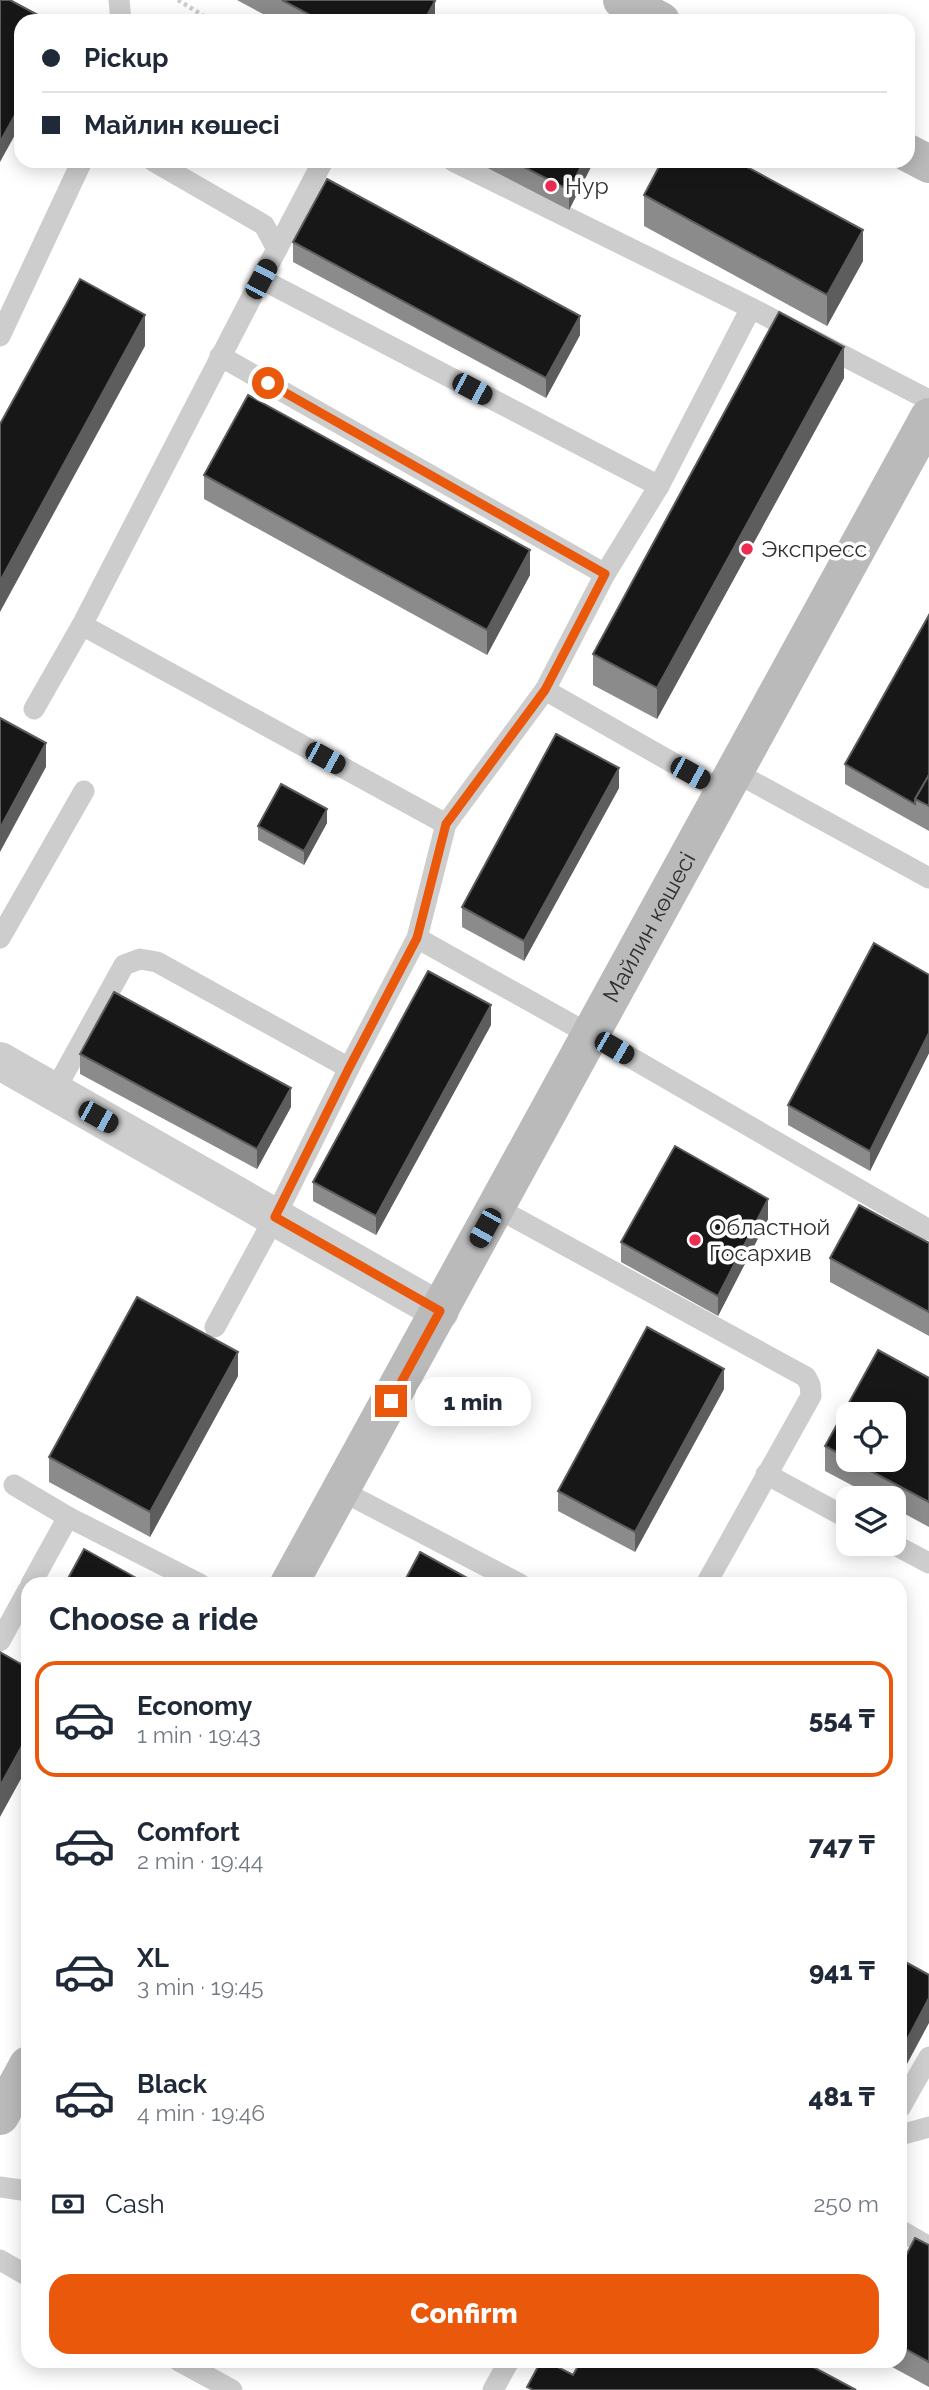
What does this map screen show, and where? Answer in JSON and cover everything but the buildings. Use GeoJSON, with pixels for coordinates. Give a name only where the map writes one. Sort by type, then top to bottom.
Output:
{"type":"FeatureCollection","features":[{"type":"Feature","properties":{"kind":"main road"},"geometry":{"type":"LineString","coordinates":[[622,0],[648,14]]}},
{"type":"Feature","properties":{"kind":"main road","name":"Майлин көшесі"},"geometry":{"type":"LineString","coordinates":[[293,1577],[927,421]]}},
{"type":"Feature","properties":{"kind":"main road"},"geometry":{"type":"LineString","coordinates":[[0,2116],[21,2078]]}},
{"type":"Feature","properties":{"kind":"street"},"geometry":{"type":"LineString","coordinates":[[4,1072],[54,1092],[440,1311]]}},
{"type":"Feature","properties":{"kind":"lane"},"geometry":{"type":"LineString","coordinates":[[0,336],[79,168]]}},
{"type":"Feature","properties":{"kind":"lane"},"geometry":{"type":"LineString","coordinates":[[165,168],[264,225],[277,249]]}},
{"type":"Feature","properties":{"kind":"lane"},"geometry":{"type":"LineString","coordinates":[[34,709],[82,625],[319,168]]}},
{"type":"Feature","properties":{"kind":"lane"},"geometry":{"type":"LineString","coordinates":[[467,168],[751,308],[927,421]]}},
{"type":"Feature","properties":{"kind":"lane"},"geometry":{"type":"LineString","coordinates":[[261,279],[659,486]]}},
{"type":"Feature","properties":{"kind":"lane"},"geometry":{"type":"LineString","coordinates":[[215,1327],[275,1217],[417,938],[446,824],[545,690],[605,574],[659,486],[751,308]]}},
{"type":"Feature","properties":{"kind":"lane"},"geometry":{"type":"LineString","coordinates":[[220,356],[605,574]]}},
{"type":"Feature","properties":{"kind":"lane"},"geometry":{"type":"LineString","coordinates":[[82,625],[446,824]]}},
{"type":"Feature","properties":{"kind":"lane"},"geometry":{"type":"LineString","coordinates":[[545,690],[929,878]]}},
{"type":"Feature","properties":{"kind":"lane"},"geometry":{"type":"LineString","coordinates":[[0,938],[83,791]]}},
{"type":"Feature","properties":{"kind":"lane"},"geometry":{"type":"LineString","coordinates":[[417,938],[929,1230]]}},
{"type":"Feature","properties":{"kind":"lane"},"geometry":{"type":"LineString","coordinates":[[54,1092],[124,965],[140,958],[157,962],[349,1068]]}},
{"type":"Feature","properties":{"kind":"lane"},"geometry":{"type":"LineString","coordinates":[[497,1208],[806,1377],[811,1396],[710,1577]]}},
{"type":"Feature","properties":{"kind":"lane"},"geometry":{"type":"LineString","coordinates":[[766,1474],[836,1512]]}},
{"type":"Feature","properties":{"kind":"lane"},"geometry":{"type":"LineString","coordinates":[[14,1486],[68,1517],[186,1577]]}},
{"type":"Feature","properties":{"kind":"lane"},"geometry":{"type":"LineString","coordinates":[[342,1491],[507,1577]]}},
{"type":"Feature","properties":{"kind":"lane"},"geometry":{"type":"LineString","coordinates":[[36,1577],[68,1517]]}},
{"type":"Feature","properties":{"kind":"lane"},"geometry":{"type":"LineString","coordinates":[[906,1551],[929,1563]]}},
{"type":"Feature","properties":{"kind":"lane"},"geometry":{"type":"LineString","coordinates":[[0,1641],[21,1603]]}},
{"type":"Feature","properties":{"kind":"lane"},"geometry":{"type":"LineString","coordinates":[[907,2096],[929,2057]]}},
{"type":"Feature","properties":{"kind":"lane"},"geometry":{"type":"LineString","coordinates":[[907,2133],[929,2127]]}},
{"type":"Feature","properties":{"kind":"lane"},"geometry":{"type":"LineString","coordinates":[[0,2187],[21,2189]]}},
{"type":"Feature","properties":{"kind":"lane"},"geometry":{"type":"LineString","coordinates":[[907,2234],[929,2247]]}},
{"type":"Feature","properties":{"kind":"lane"},"geometry":{"type":"LineString","coordinates":[[0,2260],[21,2272]]}},
{"type":"Feature","properties":{"kind":"lane"},"geometry":{"type":"LineString","coordinates":[[193,2368],[232,2390]]}},
{"type":"Feature","properties":{"kind":"lane"},"geometry":{"type":"LineString","coordinates":[[493,2390],[505,2368]]}},
{"type":"Feature","properties":{"kind":"path"},"geometry":{"type":"LineString","coordinates":[[178,0],[201,14]]}},
{"type":"Feature","properties":{"kind":"place","name":"Нур"},"geometry":{"type":"Point","coordinates":[551,186]}},
{"type":"Feature","properties":{"kind":"place","name":"Экспресс"},"geometry":{"type":"Point","coordinates":[747,549]}},
{"type":"Feature","properties":{"kind":"place","name":"Областной Госархив"},"geometry":{"type":"Point","coordinates":[695,1240]}},
{"type":"Feature","properties":{"kind":"route"},"geometry":{"type":"LineString","coordinates":[[268,383],[605,574],[545,690],[446,824],[417,938],[275,1217],[440,1311],[391,1401]]}}]}
